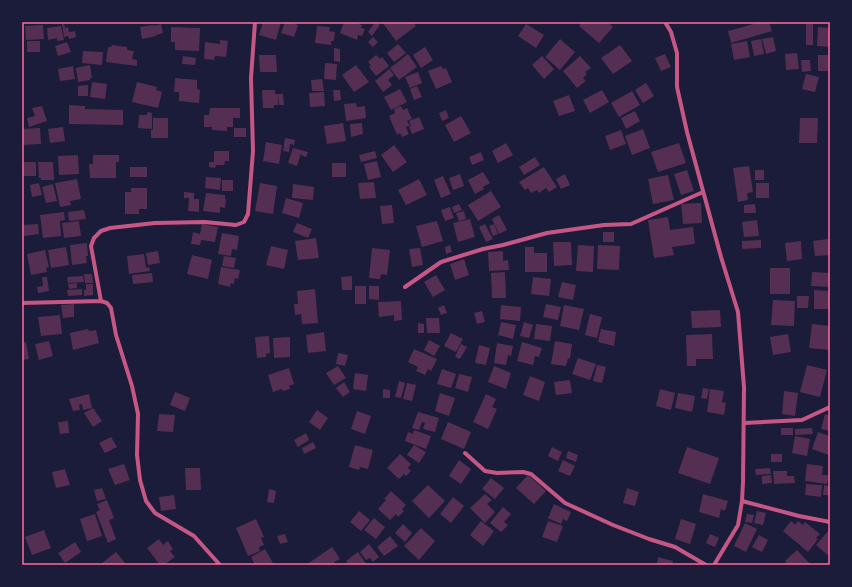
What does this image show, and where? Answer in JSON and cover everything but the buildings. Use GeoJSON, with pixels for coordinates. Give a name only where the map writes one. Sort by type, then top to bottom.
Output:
{"type":"FeatureCollection","features":[{"type":"Feature","properties":{"kind":"street"},"geometry":{"type":"LineString","coordinates":[[101,301],[91,246],[94,238],[100,231],[110,228],[155,223],[205,222],[236,225],[244,222],[248,214],[253,151],[250,78],[255,22]]}},
{"type":"Feature","properties":{"kind":"street"},"geometry":{"type":"LineString","coordinates":[[665,22],[671,32],[677,53],[677,87],[687,132],[738,312],[744,387],[744,482],[738,525],[714,565]]}},
{"type":"Feature","properties":{"kind":"street"},"geometry":{"type":"LineString","coordinates":[[405,287],[441,262],[483,249],[547,233],[604,225],[631,224],[703,192]]}},
{"type":"Feature","properties":{"kind":"street"},"geometry":{"type":"LineString","coordinates":[[22,303],[101,301],[107,303],[111,308],[116,335],[132,386],[138,414],[138,455],[140,480],[146,501],[155,513],[194,536],[220,565]]}},
{"type":"Feature","properties":{"kind":"street"},"geometry":{"type":"LineString","coordinates":[[744,423],[802,420],[830,407]]}},
{"type":"Feature","properties":{"kind":"street"},"geometry":{"type":"LineString","coordinates":[[465,453],[485,471],[497,473],[523,472],[531,474],[565,503],[613,525],[675,547],[706,565]]}},
{"type":"Feature","properties":{"kind":"street"},"geometry":{"type":"LineString","coordinates":[[742,501],[830,522]]}}]}
